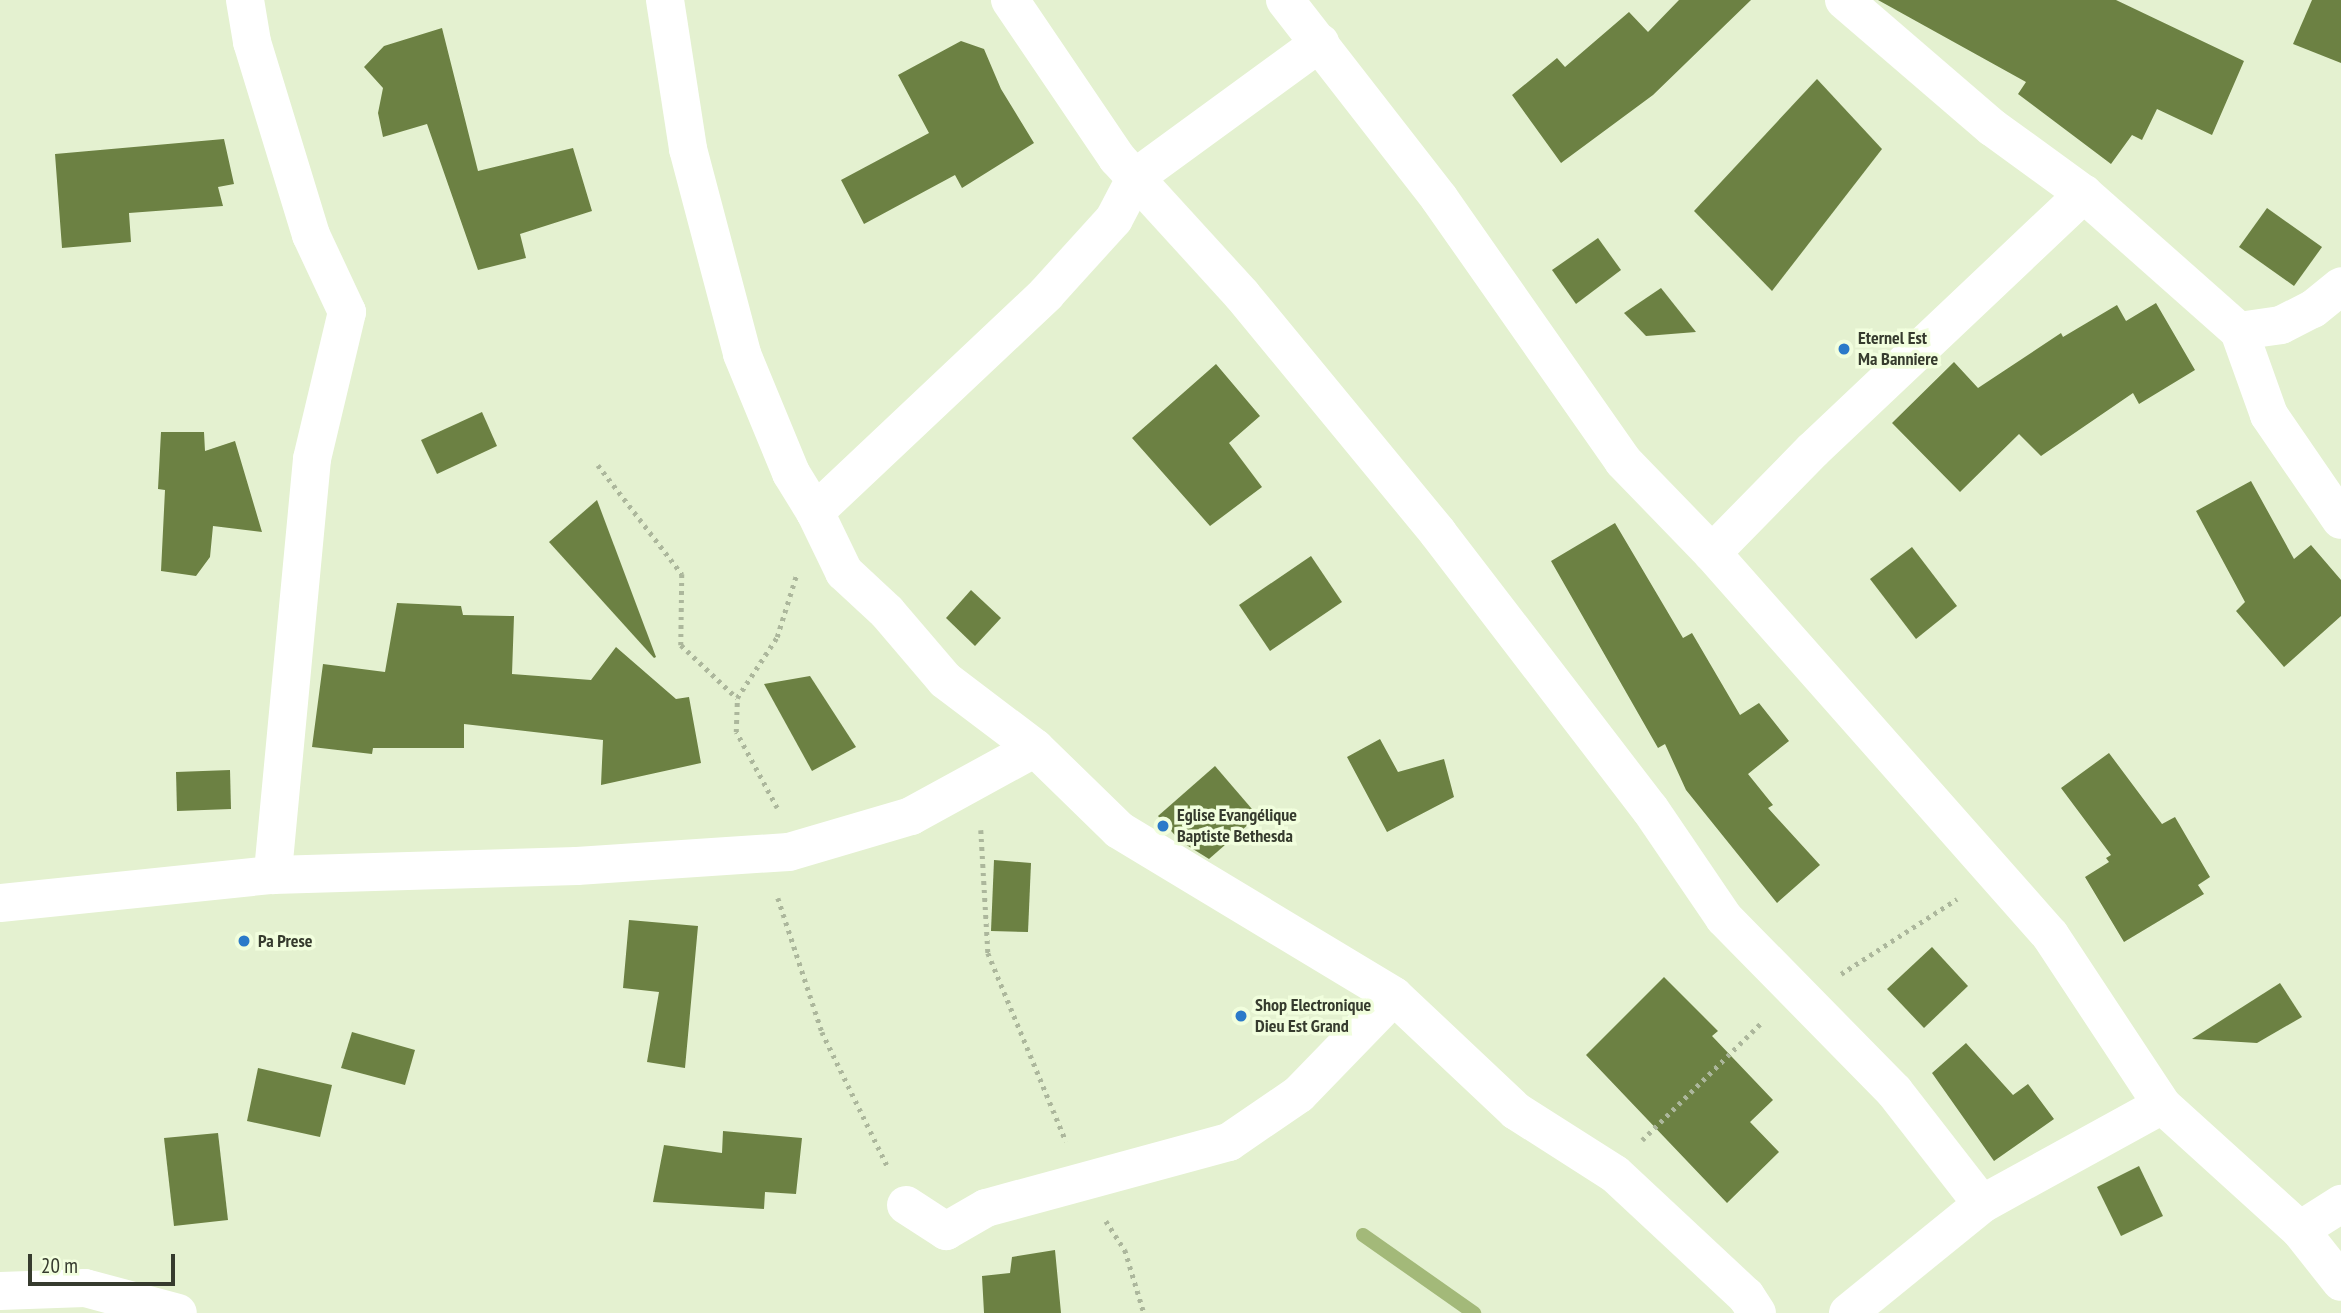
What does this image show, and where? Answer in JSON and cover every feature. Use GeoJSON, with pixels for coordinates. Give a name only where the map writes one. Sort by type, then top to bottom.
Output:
{"type":"FeatureCollection","features":[{"type":"Feature","properties":{"kind":"street"},"geometry":{"type":"LineString","coordinates":[[245,0],[252,42],[311,235],[347,312],[312,460],[273,875]]}},
{"type":"Feature","properties":{"kind":"street"},"geometry":{"type":"LineString","coordinates":[[665,0],[688,149],[741,354],[791,474],[815,512],[844,572],[887,612],[945,680],[1035,748],[1119,830],[1394,996],[1516,1111],[1615,1174],[1744,1307]]}},
{"type":"Feature","properties":{"kind":"street"},"geometry":{"type":"LineString","coordinates":[[1010,0],[1117,158],[1242,295],[1438,533],[1650,809],[1724,919],[1894,1091],[1983,1203]]}},
{"type":"Feature","properties":{"kind":"street"},"geometry":{"type":"LineString","coordinates":[[1285,0],[1439,198],[1623,461],[1712,553],[2050,935],[2162,1105],[2300,1230],[2341,1282]]}},
{"type":"Feature","properties":{"kind":"street"},"geometry":{"type":"LineString","coordinates":[[1844,0],[1993,128],[2084,194],[2239,331],[2269,415],[2341,520]]}},
{"type":"Feature","properties":{"kind":"street"},"geometry":{"type":"LineString","coordinates":[[815,512],[1046,294],[1114,219],[1136,177],[1320,43]]}},
{"type":"Feature","properties":{"kind":"street"},"geometry":{"type":"LineString","coordinates":[[1712,553],[1812,450],[2084,194]]}},
{"type":"Feature","properties":{"kind":"street"},"geometry":{"type":"LineString","coordinates":[[2239,331],[2281,325],[2313,309],[2341,286]]}},
{"type":"Feature","properties":{"kind":"street"},"geometry":{"type":"LineString","coordinates":[[0,903],[273,875],[577,866],[776,853],[911,816],[1035,748]]}},
{"type":"Feature","properties":{"kind":"street"},"geometry":{"type":"LineString","coordinates":[[906,1205],[946,1231],[986,1208],[1228,1142],[1299,1094],[1394,996]]}},
{"type":"Feature","properties":{"kind":"street"},"geometry":{"type":"LineString","coordinates":[[1848,1313],[1983,1203],[2162,1105]]}},
{"type":"Feature","properties":{"kind":"street"},"geometry":{"type":"LineString","coordinates":[[2300,1230],[2341,1204]]}},
{"type":"Feature","properties":{"kind":"street"},"geometry":{"type":"LineString","coordinates":[[0,1291],[85,1288],[178,1313]]}},
{"type":"Feature","properties":{"kind":"path"},"geometry":{"type":"LineString","coordinates":[[598,465],[681,574],[681,645],[737,698]]}},
{"type":"Feature","properties":{"kind":"path"},"geometry":{"type":"LineString","coordinates":[[815,512],[777,637],[737,698],[736,732],[788,828],[776,853],[822,1032],[906,1205]]}},
{"type":"Feature","properties":{"kind":"path"},"geometry":{"type":"LineString","coordinates":[[975,781],[988,953],[1082,1182],[1125,1250],[1144,1313]]}},
{"type":"Feature","properties":{"kind":"building"},"geometry":{"type":"Polygon","coordinates":[[[1679,0],[1751,0],[1653,95],[1561,163],[1512,95],[1557,58],[1565,67],[1629,12],[1648,32],[1679,0]]]}},
{"type":"Feature","properties":{"kind":"building"},"geometry":{"type":"Polygon","coordinates":[[[1878,0],[2116,0],[2244,61],[2212,135],[2157,109],[2142,140],[2132,135],[2111,164],[2018,94],[2026,82],[1878,0]]]}},
{"type":"Feature","properties":{"kind":"building"},"geometry":{"type":"Polygon","coordinates":[[[2312,0],[2341,0],[2341,63],[2293,44],[2312,0]]]}},
{"type":"Feature","properties":{"kind":"building"},"geometry":{"type":"Polygon","coordinates":[[[442,28],[478,171],[573,148],[592,211],[520,234],[526,258],[478,270],[427,124],[383,137],[378,113],[383,88],[364,67],[384,46],[442,28]]]}},
{"type":"Feature","properties":{"kind":"building"},"geometry":{"type":"Polygon","coordinates":[[[961,41],[984,49],[1001,89],[1034,143],[962,188],[955,175],[864,224],[841,180],[929,133],[898,75],[961,41]]]}},
{"type":"Feature","properties":{"kind":"building"},"geometry":{"type":"Polygon","coordinates":[[[1817,79],[1882,149],[1772,291],[1694,211],[1817,79]]]}},
{"type":"Feature","properties":{"kind":"building"},"geometry":{"type":"Polygon","coordinates":[[[224,139],[234,184],[218,187],[223,206],[129,213],[131,242],[62,248],[55,154],[224,139]]]}},
{"type":"Feature","properties":{"kind":"building"},"geometry":{"type":"Polygon","coordinates":[[[2267,208],[2322,247],[2294,286],[2239,247],[2267,208]]]}},
{"type":"Feature","properties":{"kind":"building"},"geometry":{"type":"Polygon","coordinates":[[[1598,238],[1621,270],[1576,304],[1552,270],[1598,238]]]}},
{"type":"Feature","properties":{"kind":"building"},"geometry":{"type":"Polygon","coordinates":[[[1661,288],[1696,332],[1646,336],[1624,313],[1661,288]]]}},
{"type":"Feature","properties":{"kind":"building"},"geometry":{"type":"Polygon","coordinates":[[[2156,303],[2195,370],[2139,404],[2133,393],[2041,456],[2019,434],[1960,492],[1892,423],[1954,362],[1978,388],[2061,333],[2063,337],[2117,305],[2126,321],[2156,303]]]}},
{"type":"Feature","properties":{"kind":"building"},"geometry":{"type":"Polygon","coordinates":[[[1216,364],[1260,416],[1229,443],[1262,487],[1210,526],[1132,438],[1216,364]]]}},
{"type":"Feature","properties":{"kind":"building"},"geometry":{"type":"Polygon","coordinates":[[[482,412],[497,446],[437,474],[421,440],[482,412]]]}},
{"type":"Feature","properties":{"kind":"building"},"geometry":{"type":"Polygon","coordinates":[[[161,432],[204,432],[205,451],[235,441],[262,532],[213,526],[210,557],[196,576],[161,571],[165,490],[158,489],[161,432]]]}},
{"type":"Feature","properties":{"kind":"building"},"geometry":{"type":"Polygon","coordinates":[[[2251,481],[2294,559],[2311,545],[2341,580],[2341,616],[2284,667],[2236,611],[2245,602],[2196,511],[2251,481]]]}},
{"type":"Feature","properties":{"kind":"building"},"geometry":{"type":"Polygon","coordinates":[[[597,500],[656,657],[654,658],[549,542],[597,500]]]}},
{"type":"Feature","properties":{"kind":"building"},"geometry":{"type":"Polygon","coordinates":[[[1615,523],[1683,638],[1692,633],[1740,715],[1759,703],[1789,741],[1748,774],[1773,805],[1768,808],[1820,865],[1777,903],[1686,790],[1665,744],[1658,748],[1551,561],[1615,523]]]}},
{"type":"Feature","properties":{"kind":"building"},"geometry":{"type":"Polygon","coordinates":[[[1912,547],[1957,606],[1916,639],[1870,579],[1912,547]]]}},
{"type":"Feature","properties":{"kind":"building"},"geometry":{"type":"Polygon","coordinates":[[[1311,556],[1342,602],[1270,651],[1239,605],[1311,556]]]}},
{"type":"Feature","properties":{"kind":"building"},"geometry":{"type":"Polygon","coordinates":[[[971,590],[1001,618],[975,646],[946,618],[971,590]]]}},
{"type":"Feature","properties":{"kind":"building"},"geometry":{"type":"Polygon","coordinates":[[[397,603],[461,606],[463,615],[514,616],[512,674],[591,680],[616,647],[676,699],[689,697],[701,763],[601,785],[603,740],[464,724],[464,748],[373,748],[372,754],[312,747],[323,664],[385,672],[397,603]]]}},
{"type":"Feature","properties":{"kind":"building"},"geometry":{"type":"Polygon","coordinates":[[[810,676],[856,747],[812,771],[764,684],[810,676]]]}},
{"type":"Feature","properties":{"kind":"building"},"geometry":{"type":"Polygon","coordinates":[[[1380,739],[1398,772],[1444,759],[1454,797],[1387,832],[1347,757],[1380,739]]]}},
{"type":"Feature","properties":{"kind":"building"},"geometry":{"type":"Polygon","coordinates":[[[2109,753],[2162,824],[2175,817],[2210,877],[2198,885],[2204,894],[2124,942],[2085,877],[2109,862],[2106,858],[2111,855],[2061,788],[2109,753]]]}},
{"type":"Feature","properties":{"kind":"building"},"geometry":{"type":"Polygon","coordinates":[[[1215,766],[1258,816],[1209,859],[1180,841],[1158,816],[1215,766]]]}},
{"type":"Feature","properties":{"kind":"building"},"geometry":{"type":"Polygon","coordinates":[[[230,770],[231,809],[177,811],[176,772],[230,770]]]}},
{"type":"Feature","properties":{"kind":"building"},"geometry":{"type":"Polygon","coordinates":[[[994,860],[1031,863],[1028,932],[991,931],[994,860]]]}},
{"type":"Feature","properties":{"kind":"building"},"geometry":{"type":"Polygon","coordinates":[[[629,920],[698,926],[685,1068],[647,1062],[659,992],[623,988],[629,920]]]}},
{"type":"Feature","properties":{"kind":"building"},"geometry":{"type":"Polygon","coordinates":[[[1932,947],[1968,986],[1924,1028],[1887,989],[1932,947]]]}},
{"type":"Feature","properties":{"kind":"building"},"geometry":{"type":"Polygon","coordinates":[[[1664,977],[1718,1031],[1712,1036],[1773,1100],[1750,1122],[1779,1152],[1727,1203],[1586,1055],[1664,977]]]}},
{"type":"Feature","properties":{"kind":"building"},"geometry":{"type":"Polygon","coordinates":[[[2280,983],[2302,1017],[2257,1043],[2192,1039],[2280,983]]]}},
{"type":"Feature","properties":{"kind":"building"},"geometry":{"type":"Polygon","coordinates":[[[352,1032],[415,1050],[405,1085],[341,1068],[352,1032]]]}},
{"type":"Feature","properties":{"kind":"building"},"geometry":{"type":"Polygon","coordinates":[[[1966,1043],[2013,1095],[2028,1084],[2054,1119],[1994,1161],[1932,1073],[1966,1043]]]}},
{"type":"Feature","properties":{"kind":"building"},"geometry":{"type":"Polygon","coordinates":[[[258,1068],[332,1085],[320,1137],[247,1121],[258,1068]]]}},
{"type":"Feature","properties":{"kind":"building"},"geometry":{"type":"Polygon","coordinates":[[[723,1131],[802,1138],[796,1194],[765,1192],[764,1209],[653,1202],[664,1145],[722,1153],[723,1131]]]}},
{"type":"Feature","properties":{"kind":"building"},"geometry":{"type":"Polygon","coordinates":[[[218,1133],[228,1220],[174,1226],[164,1138],[218,1133]]]}},
{"type":"Feature","properties":{"kind":"building"},"geometry":{"type":"Polygon","coordinates":[[[2139,1166],[2163,1216],[2121,1236],[2097,1187],[2139,1166]]]}},
{"type":"Feature","properties":{"kind":"building"},"geometry":{"type":"Polygon","coordinates":[[[1055,1250],[1061,1313],[984,1313],[982,1276],[1010,1273],[1012,1257],[1055,1250]]]}},
{"type":"Feature","properties":{"kind":"waterway"},"geometry":{"type":"LineString","coordinates":[[1363,1235],[1474,1313]]}},
{"type":"Feature","properties":{"kind":"place","name":"Eternel Est Ma Banniere"},"geometry":{"type":"Point","coordinates":[1844,349]}},
{"type":"Feature","properties":{"kind":"place","name":"Eglise Evangélique Baptiste Bethesda"},"geometry":{"type":"Point","coordinates":[1163,826]}},
{"type":"Feature","properties":{"kind":"place","name":"Pa Prese"},"geometry":{"type":"Point","coordinates":[244,941]}},
{"type":"Feature","properties":{"kind":"place","name":"Shop Electronique Dieu Est Grand"},"geometry":{"type":"Point","coordinates":[1241,1016]}}]}
